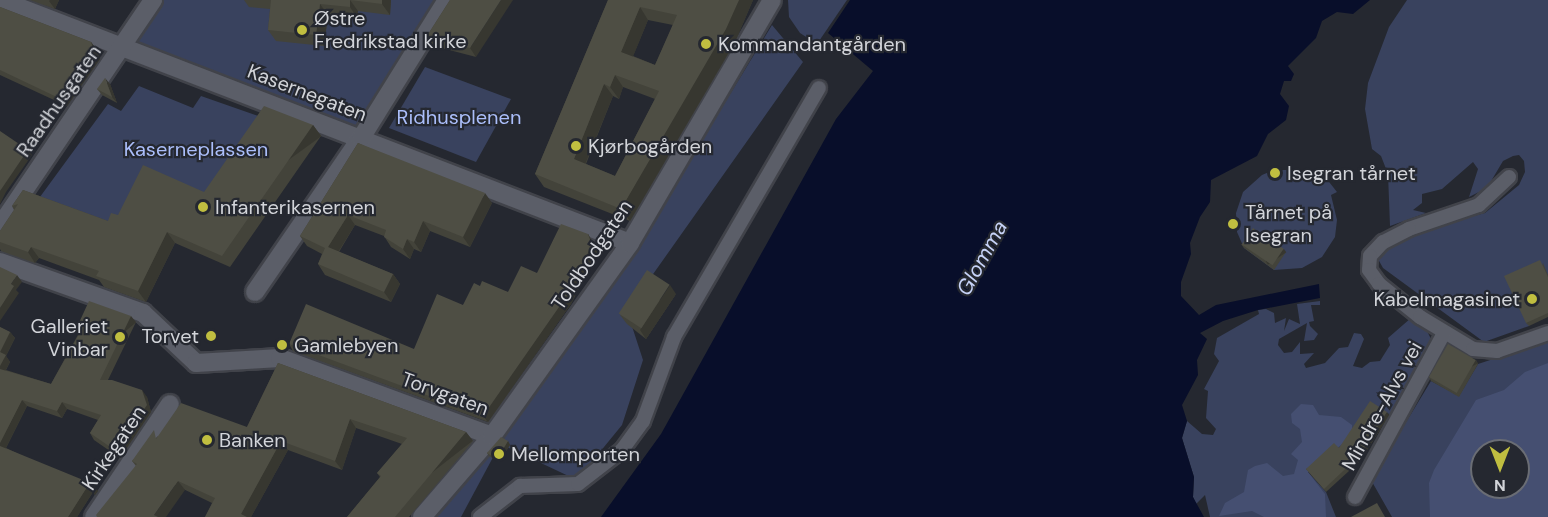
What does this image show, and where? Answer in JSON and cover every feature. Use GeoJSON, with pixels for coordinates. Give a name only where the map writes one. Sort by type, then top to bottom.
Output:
{"type":"FeatureCollection","features":[{"type":"Feature","properties":{"kind":"street","name":"Kasernegaten"},"geometry":{"type":"LineString","coordinates":[[0,0],[630,243]]}},
{"type":"Feature","properties":{"kind":"street","name":"Raadhusgaten"},"geometry":{"type":"LineString","coordinates":[[0,226],[153,0]]}},
{"type":"Feature","properties":{"kind":"street"},"geometry":{"type":"LineString","coordinates":[[255,292],[361,138],[447,0]]}},
{"type":"Feature","properties":{"kind":"street","name":"Toldbodgaten"},"geometry":{"type":"LineString","coordinates":[[422,517],[492,436],[630,243],[772,0]]}},
{"type":"Feature","properties":{"kind":"street","name":"Torvgaten"},"geometry":{"type":"LineString","coordinates":[[0,262],[143,313],[196,363],[280,358],[492,436]]}},
{"type":"Feature","properties":{"kind":"street","name":"Kirkegaten"},"geometry":{"type":"LineString","coordinates":[[94,517],[170,404]]}},
{"type":"Feature","properties":{"kind":"lane"},"geometry":{"type":"LineString","coordinates":[[480,517],[520,486],[578,484],[622,450],[642,421],[674,338],[819,88]]}},
{"type":"Feature","properties":{"kind":"lane","name":"Mindre-Alvs vei"},"geometry":{"type":"LineString","coordinates":[[1509,177],[1479,205],[1399,233],[1383,242],[1370,256],[1369,270],[1375,279],[1444,333],[1473,349],[1489,352],[1548,333]]}},
{"type":"Feature","properties":{"kind":"lane","name":"Mindre-Alvs vei"},"geometry":{"type":"LineString","coordinates":[[1354,497],[1444,333]]}},
{"type":"Feature","properties":{"kind":"green space"},"geometry":{"type":"Polygon","coordinates":[[[160,0],[441,0],[358,131],[133,43],[160,0]]]}},
{"type":"Feature","properties":{"kind":"green space"},"geometry":{"type":"Polygon","coordinates":[[[788,0],[847,0],[817,44],[800,33],[789,17],[788,0]]]}},
{"type":"Feature","properties":{"kind":"green space"},"geometry":{"type":"Polygon","coordinates":[[[1407,0],[1548,0],[1548,275],[1529,326],[1484,342],[1383,268],[1378,259],[1394,244],[1418,231],[1485,213],[1519,185],[1525,172],[1524,161],[1519,155],[1513,156],[1503,161],[1487,188],[1469,197],[1478,169],[1473,162],[1442,189],[1422,194],[1422,203],[1413,210],[1426,213],[1390,226],[1388,174],[1381,156],[1372,149],[1365,109],[1368,83],[1389,27],[1407,0]]]}},
{"type":"Feature","properties":{"kind":"green space"},"geometry":{"type":"Polygon","coordinates":[[[772,25],[803,62],[627,311],[643,360],[622,425],[577,480],[494,441],[636,249],[772,25]]]}},
{"type":"Feature","properties":{"kind":"green space","name":"Ridhusplenen"},"geometry":{"type":"Polygon","coordinates":[[[425,67],[511,99],[476,162],[389,128],[425,67]]]}},
{"type":"Feature","properties":{"kind":"green space","name":"Kaserneplassen"},"geometry":{"type":"Polygon","coordinates":[[[139,86],[193,108],[201,96],[267,119],[210,198],[120,228],[37,201],[108,104],[121,111],[139,86]]]}},
{"type":"Feature","properties":{"kind":"green space"},"geometry":{"type":"Polygon","coordinates":[[[1274,170],[1295,170],[1321,182],[1326,178],[1337,192],[1331,195],[1337,220],[1335,237],[1322,257],[1302,268],[1274,270],[1244,248],[1237,232],[1236,213],[1243,192],[1262,175],[1274,170]]]}},
{"type":"Feature","properties":{"kind":"green space"},"geometry":{"type":"Polygon","coordinates":[[[1320,301],[1320,305],[1311,305],[1314,321],[1309,322],[1318,334],[1314,340],[1304,341],[1307,323],[1279,339],[1278,345],[1284,353],[1292,352],[1300,342],[1300,354],[1314,353],[1304,364],[1306,368],[1325,363],[1339,348],[1348,347],[1354,333],[1361,334],[1364,339],[1353,366],[1362,368],[1370,362],[1380,361],[1390,345],[1388,338],[1411,318],[1427,331],[1432,341],[1394,417],[1372,404],[1352,436],[1369,447],[1355,466],[1308,472],[1326,492],[1336,517],[1210,517],[1205,495],[1196,504],[1193,497],[1194,477],[1182,438],[1187,421],[1202,434],[1213,435],[1216,429],[1206,418],[1208,391],[1204,389],[1219,361],[1214,354],[1217,338],[1259,314],[1258,310],[1266,309],[1274,313],[1275,323],[1286,318],[1284,331],[1289,319],[1300,324],[1297,304],[1320,301]]]}},
{"type":"Feature","properties":{"kind":"green space"},"geometry":{"type":"Polygon","coordinates":[[[1548,341],[1548,517],[1392,517],[1371,480],[1431,381],[1459,396],[1478,364],[1548,341]]]}},
{"type":"Feature","properties":{"kind":"green space"},"geometry":{"type":"Polygon","coordinates":[[[491,445],[498,448],[461,517],[433,517],[491,445]]]}},
{"type":"Feature","properties":{"kind":"shaded area"},"geometry":{"type":"Polygon","coordinates":[[[1548,363],[1548,517],[1430,517],[1429,483],[1434,470],[1476,400],[1504,390],[1525,372],[1548,363]]]}},
{"type":"Feature","properties":{"kind":"shaded area"},"geometry":{"type":"Polygon","coordinates":[[[1301,404],[1313,405],[1319,415],[1341,417],[1352,425],[1352,436],[1308,472],[1325,494],[1326,517],[1264,517],[1252,511],[1219,516],[1225,503],[1244,492],[1248,470],[1255,466],[1267,463],[1283,476],[1294,474],[1298,460],[1291,454],[1302,442],[1300,429],[1292,423],[1291,414],[1301,404]]]}},
{"type":"Feature","properties":{"kind":"water","name":"Glomma"},"geometry":{"type":"Polygon","coordinates":[[[850,0],[1370,0],[1353,14],[1337,12],[1322,21],[1316,38],[1288,66],[1294,74],[1291,81],[1284,81],[1280,94],[1289,106],[1286,120],[1268,134],[1257,156],[1211,180],[1210,202],[1200,217],[1190,243],[1191,254],[1181,282],[1181,296],[1199,315],[1216,305],[1319,284],[1320,298],[1258,310],[1223,321],[1200,333],[1207,339],[1197,360],[1198,375],[1182,405],[1187,421],[1182,438],[1194,477],[1193,497],[1204,517],[601,517],[661,434],[836,119],[873,71],[828,33],[850,0]]]}},
{"type":"Feature","properties":{"kind":"building"},"geometry":{"type":"Polygon","coordinates":[[[271,0],[350,0],[350,7],[320,4],[316,35],[268,30],[271,0]]]}},
{"type":"Feature","properties":{"kind":"building"},"geometry":{"type":"Polygon","coordinates":[[[350,0],[382,0],[382,4],[350,0]]]}},
{"type":"Feature","properties":{"kind":"building"},"geometry":{"type":"Polygon","coordinates":[[[450,0],[501,0],[470,48],[427,36],[450,0]]]}},
{"type":"Feature","properties":{"kind":"building"},"geometry":{"type":"Polygon","coordinates":[[[608,0],[739,0],[726,29],[621,209],[535,174],[608,0]],[[640,7],[621,52],[655,65],[677,15],[640,7]],[[615,75],[610,87],[604,84],[574,159],[615,176],[659,91],[615,75]]]}},
{"type":"Feature","properties":{"kind":"building"},"geometry":{"type":"Polygon","coordinates":[[[0,7],[91,42],[94,51],[61,99],[0,70],[0,7]]]}},
{"type":"Feature","properties":{"kind":"building"},"geometry":{"type":"Polygon","coordinates":[[[105,78],[112,97],[97,89],[105,78]]]}},
{"type":"Feature","properties":{"kind":"building","name":"Infanterikasernen"},"geometry":{"type":"Polygon","coordinates":[[[264,106],[313,125],[222,256],[167,232],[138,291],[96,276],[99,271],[31,247],[28,252],[0,242],[0,231],[18,204],[12,206],[23,190],[108,221],[111,213],[118,215],[143,165],[204,192],[264,106]]]}},
{"type":"Feature","properties":{"kind":"building"},"geometry":{"type":"Polygon","coordinates":[[[0,131],[28,150],[0,191],[0,131]]]}},
{"type":"Feature","properties":{"kind":"building"},"geometry":{"type":"Polygon","coordinates":[[[358,143],[485,193],[463,237],[423,221],[414,242],[407,239],[403,249],[384,237],[386,230],[348,215],[328,247],[393,274],[384,292],[318,264],[325,248],[300,236],[358,143]]]}},
{"type":"Feature","properties":{"kind":"building"},"geometry":{"type":"Polygon","coordinates":[[[561,224],[588,234],[592,245],[566,297],[483,416],[289,344],[306,304],[414,349],[437,294],[463,305],[474,283],[480,286],[482,281],[508,292],[521,266],[537,273],[561,224]]]}},
{"type":"Feature","properties":{"kind":"building"},"geometry":{"type":"Polygon","coordinates":[[[1253,228],[1284,249],[1272,265],[1242,245],[1253,228]]]}},
{"type":"Feature","properties":{"kind":"building","name":"Kabelmagasinet"},"geometry":{"type":"Polygon","coordinates":[[[1540,260],[1548,277],[1548,313],[1526,323],[1504,276],[1540,260]]]}},
{"type":"Feature","properties":{"kind":"building"},"geometry":{"type":"Polygon","coordinates":[[[0,267],[17,275],[11,284],[14,286],[0,308],[0,267]]]}},
{"type":"Feature","properties":{"kind":"building"},"geometry":{"type":"Polygon","coordinates":[[[647,270],[670,285],[641,328],[619,314],[647,270]]]}},
{"type":"Feature","properties":{"kind":"building"},"geometry":{"type":"Polygon","coordinates":[[[89,301],[131,316],[100,380],[112,380],[142,390],[147,405],[116,451],[90,433],[101,415],[62,402],[57,411],[22,400],[0,443],[0,369],[51,384],[82,329],[77,327],[89,301]]]}},
{"type":"Feature","properties":{"kind":"building"},"geometry":{"type":"Polygon","coordinates":[[[0,327],[10,332],[0,352],[0,327]]]}},
{"type":"Feature","properties":{"kind":"building"},"geometry":{"type":"Polygon","coordinates":[[[1448,344],[1476,360],[1457,393],[1429,377],[1448,344]]]}},
{"type":"Feature","properties":{"kind":"building"},"geometry":{"type":"Polygon","coordinates":[[[0,352],[6,355],[0,366],[0,352]]]}},
{"type":"Feature","properties":{"kind":"building"},"geometry":{"type":"Polygon","coordinates":[[[278,363],[466,432],[395,517],[347,517],[381,476],[377,473],[407,438],[350,419],[335,461],[281,441],[241,514],[247,517],[205,517],[215,498],[178,481],[154,515],[158,517],[97,517],[96,515],[137,464],[132,461],[154,430],[156,439],[181,403],[247,427],[278,363]]]}},
{"type":"Feature","properties":{"kind":"building"},"geometry":{"type":"Polygon","coordinates":[[[1370,401],[1387,412],[1359,456],[1324,489],[1306,469],[1334,443],[1339,448],[1370,401]]]}},
{"type":"Feature","properties":{"kind":"building"},"geometry":{"type":"Polygon","coordinates":[[[501,437],[508,441],[497,459],[487,453],[501,437]]]}},
{"type":"Feature","properties":{"kind":"building"},"geometry":{"type":"Polygon","coordinates":[[[0,446],[93,484],[90,489],[89,484],[68,517],[0,517],[0,446]]]}},
{"type":"Feature","properties":{"kind":"building"},"geometry":{"type":"Polygon","coordinates":[[[1377,503],[1385,517],[1351,517],[1377,503]]]}},
{"type":"Feature","properties":{"kind":"place","name":"Østre Fredrikstad kirke"},"geometry":{"type":"Point","coordinates":[302,30]}},
{"type":"Feature","properties":{"kind":"place","name":"Kommandantgården"},"geometry":{"type":"Point","coordinates":[706,44]}},
{"type":"Feature","properties":{"kind":"place","name":"Kjørbogården"},"geometry":{"type":"Point","coordinates":[576,146]}},
{"type":"Feature","properties":{"kind":"place","name":"Isegran tårnet"},"geometry":{"type":"Point","coordinates":[1275,173]}},
{"type":"Feature","properties":{"kind":"place","name":"Infanterikasernen"},"geometry":{"type":"Point","coordinates":[203,207]}},
{"type":"Feature","properties":{"kind":"place","name":"Tårnet på Isegran"},"geometry":{"type":"Point","coordinates":[1233,224]}},
{"type":"Feature","properties":{"kind":"place","name":"Kabelmagasinet"},"geometry":{"type":"Point","coordinates":[1532,299]}},
{"type":"Feature","properties":{"kind":"place","name":"Torvet"},"geometry":{"type":"Point","coordinates":[211,336]}},
{"type":"Feature","properties":{"kind":"place","name":"Galleriet Vinbar"},"geometry":{"type":"Point","coordinates":[120,337]}},
{"type":"Feature","properties":{"kind":"place","name":"Gamlebyen"},"geometry":{"type":"Point","coordinates":[282,345]}},
{"type":"Feature","properties":{"kind":"place","name":"Banken"},"geometry":{"type":"Point","coordinates":[207,440]}},
{"type":"Feature","properties":{"kind":"place","name":"Mellomporten"},"geometry":{"type":"Point","coordinates":[499,454]}}]}
